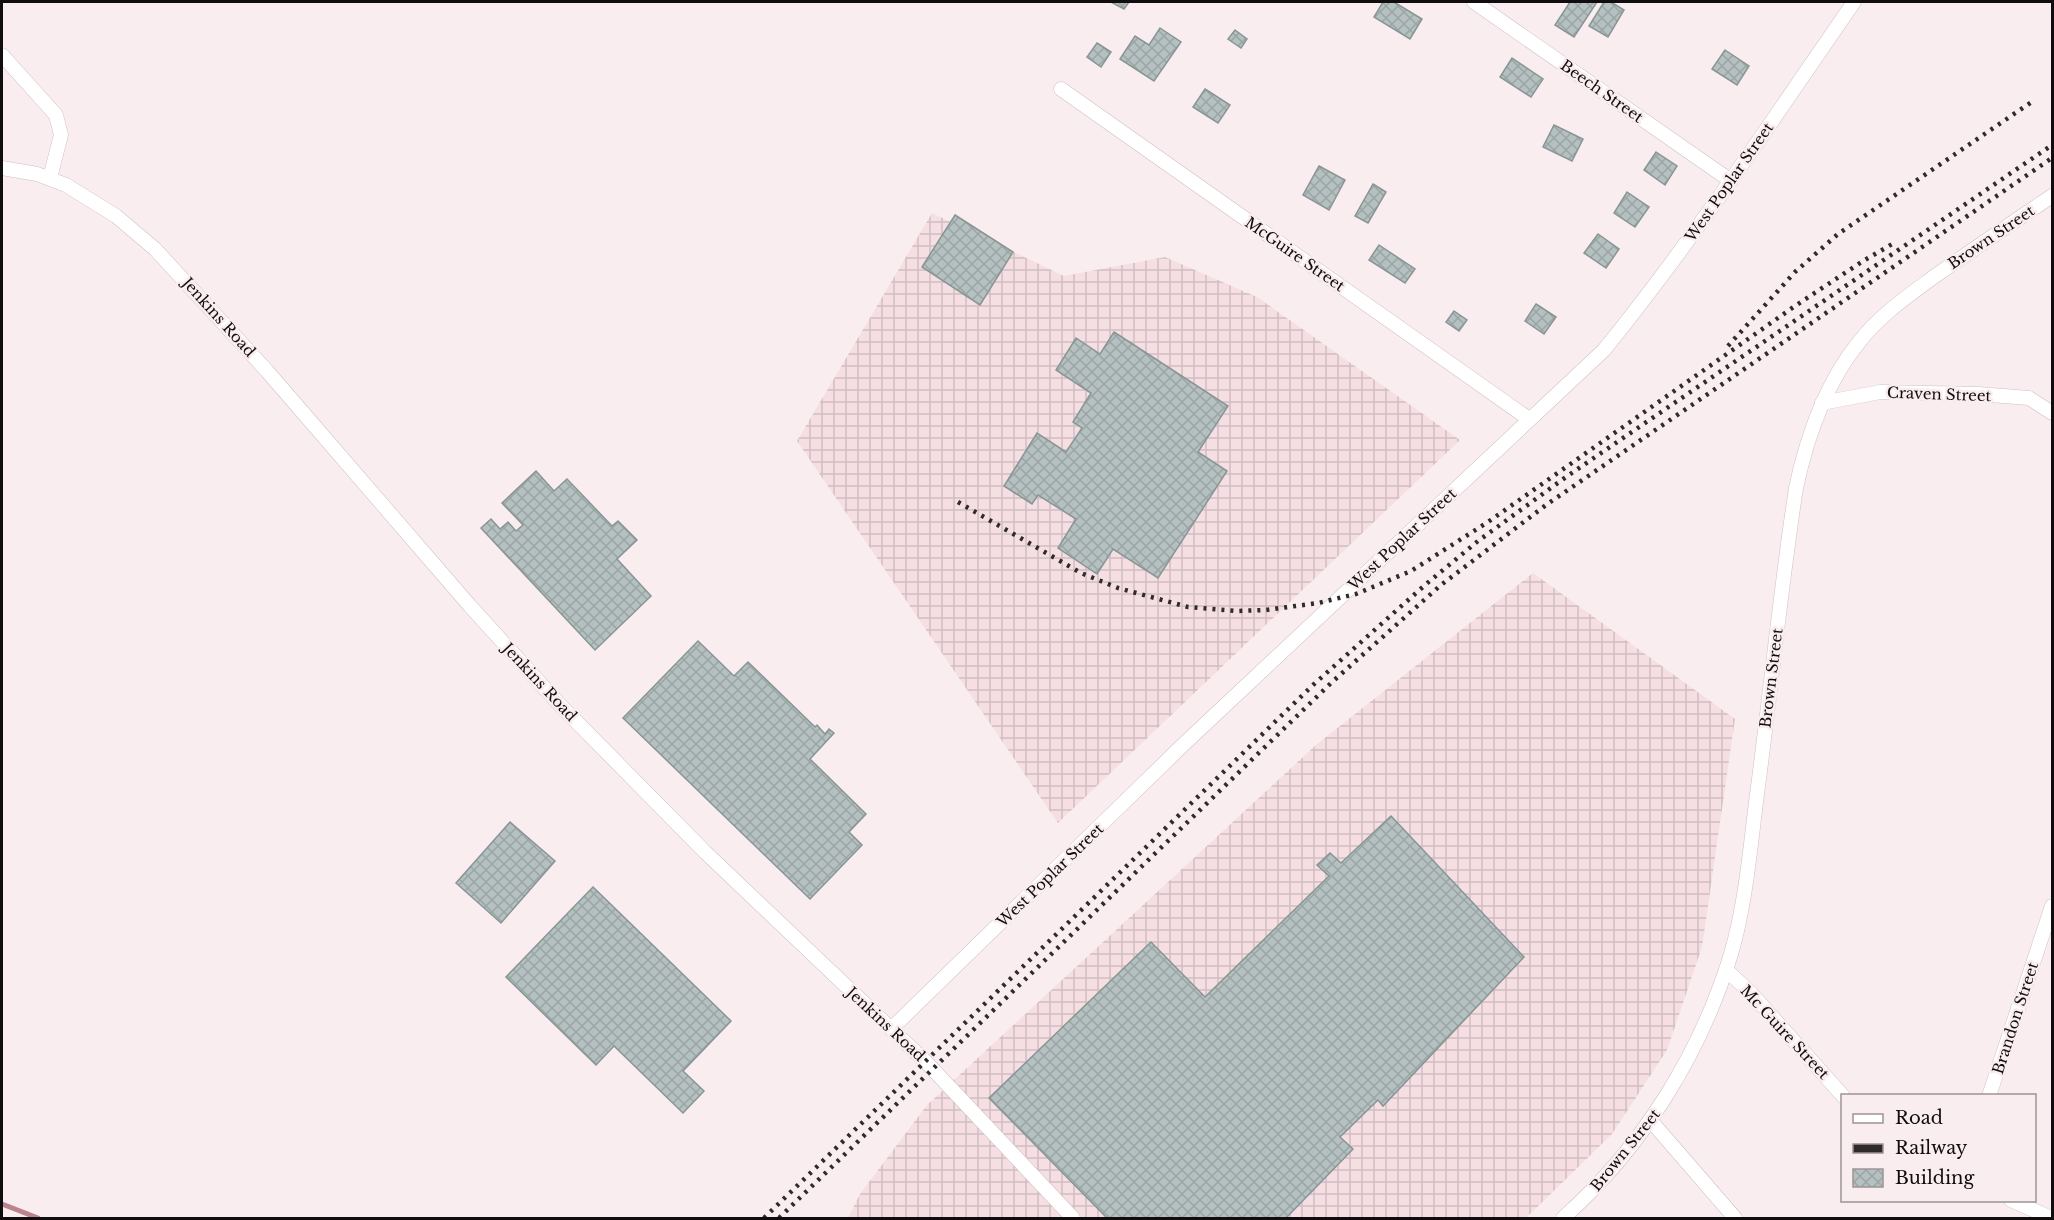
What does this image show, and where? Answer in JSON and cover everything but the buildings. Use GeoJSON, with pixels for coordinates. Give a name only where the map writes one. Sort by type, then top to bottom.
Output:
{"type":"FeatureCollection","features":[{"type":"Feature","properties":{"kind":"street","name":"Beech Street"},"geometry":{"type":"LineString","coordinates":[[1474,2],[1731,181]]}},
{"type":"Feature","properties":{"kind":"street","name":"West Poplar Street"},"geometry":{"type":"LineString","coordinates":[[892,1028],[1186,742],[1604,350],[1651,292],[1731,181],[1854,2]]}},
{"type":"Feature","properties":{"kind":"street"},"geometry":{"type":"LineString","coordinates":[[2,55],[56,115],[61,135],[50,178]]}},
{"type":"Feature","properties":{"kind":"street","name":"McGuire Street"},"geometry":{"type":"LineString","coordinates":[[1061,89],[1529,418]]}},
{"type":"Feature","properties":{"kind":"street","name":"Jenkins Road"},"geometry":{"type":"LineString","coordinates":[[2,168],[50,178],[66,185],[116,216],[173,267],[267,371],[470,606],[560,705],[705,852],[892,1028],[1073,1218]]}},
{"type":"Feature","properties":{"kind":"street","name":"Brown Street"},"geometry":{"type":"LineString","coordinates":[[1563,1218],[1583,1201],[1620,1161],[1651,1121],[1697,1039],[1732,952],[1746,881],[1796,488],[1805,448],[1822,403],[1836,374],[1859,342],[1889,310],[2052,196]]}},
{"type":"Feature","properties":{"kind":"street","name":"Craven Street"},"geometry":{"type":"LineString","coordinates":[[1822,403],[1880,392],[1978,394],[2029,398],[2052,412]]}},
{"type":"Feature","properties":{"kind":"street","name":"Brandon Street"},"geometry":{"type":"LineString","coordinates":[[1989,1094],[2052,906]]}},
{"type":"Feature","properties":{"kind":"street","name":"Mc Guire Street"},"geometry":{"type":"LineString","coordinates":[[1726,970],[1750,992],[1842,1094]]}},
{"type":"Feature","properties":{"kind":"street"},"geometry":{"type":"LineString","coordinates":[[1651,1121],[1735,1218]]}},
{"type":"Feature","properties":{"kind":"street"},"geometry":{"type":"LineString","coordinates":[[2016,1202],[2051,1218]]}},
{"type":"Feature","properties":{"kind":"shaded area"},"geometry":{"type":"Polygon","coordinates":[[[932,213],[1064,276],[1165,257],[1257,297],[1460,440],[1058,823],[797,441],[932,213]]]}},
{"type":"Feature","properties":{"kind":"shaded area"},"geometry":{"type":"Polygon","coordinates":[[[1533,573],[1735,719],[1702,947],[1667,1050],[1612,1134],[1526,1218],[848,1218],[860,1194],[927,1105],[1316,745],[1533,573]]]}},
{"type":"Feature","properties":{"kind":"waterway"},"geometry":{"type":"LineString","coordinates":[[2,1204],[38,1218]]}},
{"type":"Feature","properties":{"kind":"railway"},"geometry":{"type":"LineString","coordinates":[[1728,346],[1795,272],[1838,234],[2033,101]]}},
{"type":"Feature","properties":{"kind":"railway"},"geometry":{"type":"LineString","coordinates":[[764,1218],[1313,685],[1425,585],[1478,541],[1566,477],[2052,145]]}},
{"type":"Feature","properties":{"kind":"railway"},"geometry":{"type":"LineString","coordinates":[[779,1218],[1331,683],[1441,585],[1546,505],[2052,158]]}},
{"type":"Feature","properties":{"kind":"railway"},"geometry":{"type":"LineString","coordinates":[[958,502],[1081,573],[1118,588],[1188,607],[1237,611],[1266,610],[1318,603],[1356,594],[1411,571],[1488,522],[1795,306],[1894,243]]}}]}
